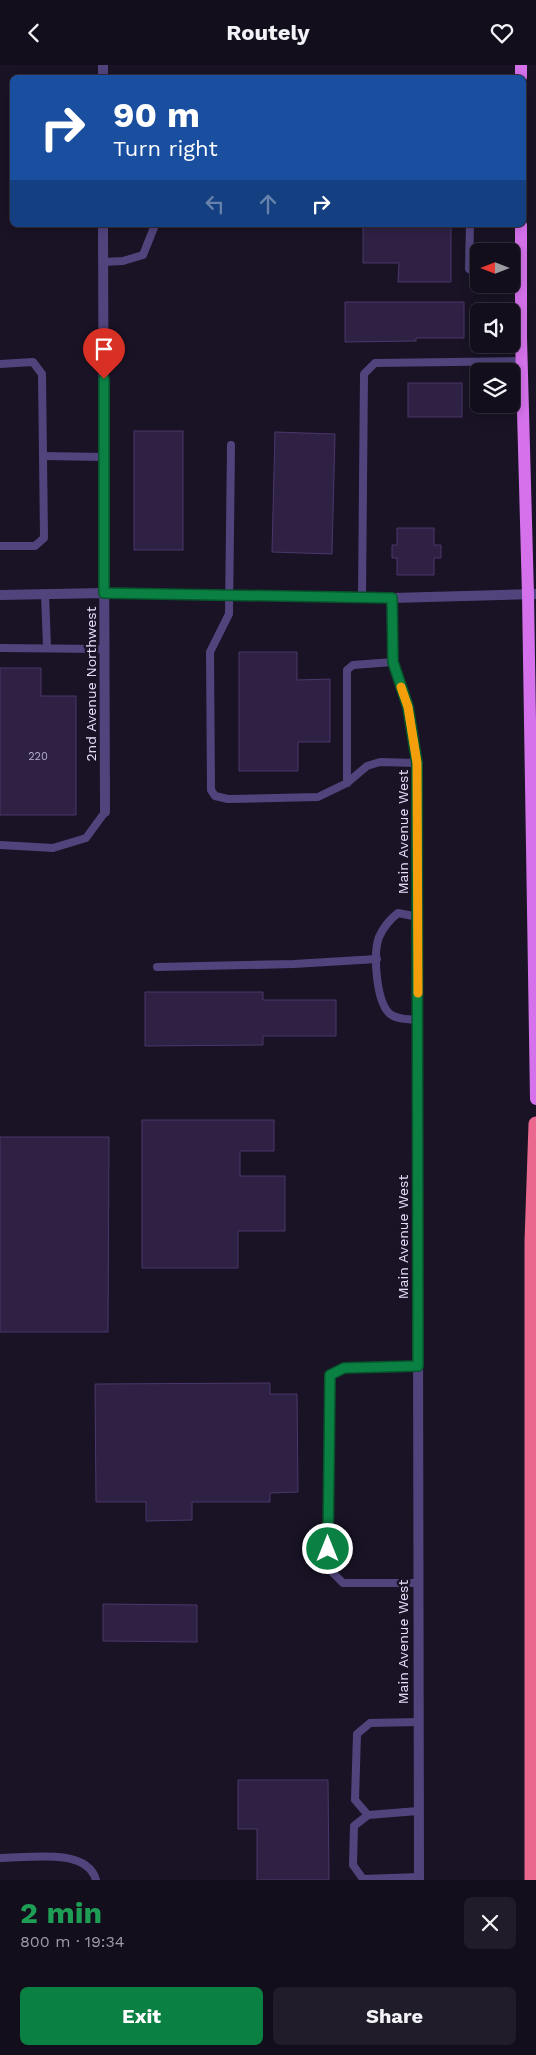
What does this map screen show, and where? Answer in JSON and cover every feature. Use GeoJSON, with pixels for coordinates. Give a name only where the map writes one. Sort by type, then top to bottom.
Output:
{"type":"FeatureCollection","features":[{"type":"Feature","properties":{"kind":"highway"},"geometry":{"type":"LineString","coordinates":[[532,1880],[532,1241],[536,1124]]}},
{"type":"Feature","properties":{"kind":"main road"},"geometry":{"type":"LineString","coordinates":[[519,243],[521,227]]}},
{"type":"Feature","properties":{"kind":"main road"},"geometry":{"type":"LineString","coordinates":[[517,293],[532,594],[536,1099]]}},
{"type":"Feature","properties":{"kind":"street","name":"2nd Avenue Northwest"},"geometry":{"type":"LineString","coordinates":[[104,227],[105,812]]}},
{"type":"Feature","properties":{"kind":"street"},"geometry":{"type":"LineString","coordinates":[[0,595],[104,593],[392,598],[532,594]]}},
{"type":"Feature","properties":{"kind":"street","name":"Main Avenue West"},"geometry":{"type":"LineString","coordinates":[[392,598],[393,662],[408,707],[417,763],[419,1879]]}},
{"type":"Feature","properties":{"kind":"lane"},"geometry":{"type":"LineString","coordinates":[[104,262],[123,261],[142,255],[154,227]]}},
{"type":"Feature","properties":{"kind":"lane"},"geometry":{"type":"LineString","coordinates":[[470,227],[470,270]]}},
{"type":"Feature","properties":{"kind":"lane"},"geometry":{"type":"LineString","coordinates":[[362,597],[364,374],[375,363],[522,361]]}},
{"type":"Feature","properties":{"kind":"lane"},"geometry":{"type":"LineString","coordinates":[[0,363],[34,362],[42,374],[44,538],[35,546],[0,546]]}},
{"type":"Feature","properties":{"kind":"lane"},"geometry":{"type":"LineString","coordinates":[[231,445],[229,614],[210,652],[211,790],[215,797],[228,799],[318,797],[347,783],[367,765],[380,762],[417,763]]}},
{"type":"Feature","properties":{"kind":"lane"},"geometry":{"type":"LineString","coordinates":[[43,456],[104,457]]}},
{"type":"Feature","properties":{"kind":"lane"},"geometry":{"type":"LineString","coordinates":[[45,594],[47,647]]}},
{"type":"Feature","properties":{"kind":"lane"},"geometry":{"type":"LineString","coordinates":[[0,648],[104,649]]}},
{"type":"Feature","properties":{"kind":"lane"},"geometry":{"type":"LineString","coordinates":[[347,783],[347,669],[353,665],[393,662]]}},
{"type":"Feature","properties":{"kind":"lane"},"geometry":{"type":"LineString","coordinates":[[0,845],[53,848],[86,838],[105,812]]}},
{"type":"Feature","properties":{"kind":"lane"},"geometry":{"type":"LineString","coordinates":[[418,917],[398,913],[388,920],[378,939],[376,972],[381,996],[388,1013],[401,1019],[418,1020]]}},
{"type":"Feature","properties":{"kind":"lane"},"geometry":{"type":"LineString","coordinates":[[157,967],[294,964],[377,959]]}},
{"type":"Feature","properties":{"kind":"lane"},"geometry":{"type":"LineString","coordinates":[[418,1366],[344,1368],[330,1375],[328,1568],[343,1583],[418,1583]]}},
{"type":"Feature","properties":{"kind":"lane"},"geometry":{"type":"LineString","coordinates":[[368,1815],[355,1800],[357,1734],[370,1723],[418,1722]]}},
{"type":"Feature","properties":{"kind":"lane"},"geometry":{"type":"LineString","coordinates":[[418,1811],[368,1815],[354,1826],[353,1865],[364,1879],[419,1879]]}},
{"type":"Feature","properties":{"kind":"lane"},"geometry":{"type":"LineString","coordinates":[[0,1859],[72,1858],[90,1867],[96,1880]]}},
{"type":"Feature","properties":{"kind":"building"},"geometry":{"type":"Polygon","coordinates":[[[363,227],[451,227],[451,282],[398,282],[399,263],[363,263],[363,227]]]}},
{"type":"Feature","properties":{"kind":"building"},"geometry":{"type":"Polygon","coordinates":[[[345,302],[464,302],[464,338],[416,338],[416,341],[345,342],[345,302]]]}},
{"type":"Feature","properties":{"kind":"building"},"geometry":{"type":"Polygon","coordinates":[[[408,383],[462,383],[462,417],[408,417],[408,383]]]}},
{"type":"Feature","properties":{"kind":"building"},"geometry":{"type":"Polygon","coordinates":[[[134,431],[183,431],[183,550],[134,550],[134,431]]]}},
{"type":"Feature","properties":{"kind":"building"},"geometry":{"type":"Polygon","coordinates":[[[275,432],[335,434],[332,554],[272,552],[275,432]]]}},
{"type":"Feature","properties":{"kind":"building"},"geometry":{"type":"Polygon","coordinates":[[[397,528],[434,528],[434,545],[441,545],[441,558],[434,558],[434,575],[397,575],[397,558],[392,558],[392,545],[397,545],[397,528]]]}},
{"type":"Feature","properties":{"kind":"building"},"geometry":{"type":"Polygon","coordinates":[[[239,652],[297,652],[297,680],[330,679],[330,742],[298,742],[298,771],[239,771],[239,652]]]}},
{"type":"Feature","properties":{"kind":"building"},"geometry":{"type":"Polygon","coordinates":[[[0,668],[41,668],[41,696],[76,696],[76,815],[0,815],[0,668]]]}},
{"type":"Feature","properties":{"kind":"building"},"geometry":{"type":"Polygon","coordinates":[[[145,992],[263,992],[263,1000],[336,1000],[336,1036],[263,1036],[263,1045],[145,1046],[145,992]]]}},
{"type":"Feature","properties":{"kind":"building"},"geometry":{"type":"Polygon","coordinates":[[[142,1120],[274,1120],[274,1151],[240,1151],[240,1176],[285,1176],[285,1231],[238,1231],[238,1268],[142,1268],[142,1120]]]}},
{"type":"Feature","properties":{"kind":"building"},"geometry":{"type":"Polygon","coordinates":[[[0,1137],[109,1137],[108,1332],[0,1332],[0,1137]]]}},
{"type":"Feature","properties":{"kind":"building"},"geometry":{"type":"Polygon","coordinates":[[[270,1383],[270,1394],[297,1394],[298,1492],[270,1493],[270,1502],[192,1502],[192,1520],[146,1521],[146,1502],[96,1502],[95,1384],[270,1383]]]}},
{"type":"Feature","properties":{"kind":"building"},"geometry":{"type":"Polygon","coordinates":[[[103,1604],[197,1605],[197,1642],[103,1641],[103,1604]]]}},
{"type":"Feature","properties":{"kind":"building"},"geometry":{"type":"Polygon","coordinates":[[[238,1780],[328,1780],[329,1880],[257,1880],[257,1829],[238,1829],[238,1780]]]}},
{"type":"Feature","properties":{"kind":"slow traffic"},"geometry":{"type":"LineString","coordinates":[[401,687],[408,707],[417,763],[418,993]]}},
{"type":"Feature","properties":{"kind":"route"},"geometry":{"type":"LineString","coordinates":[[104,379],[104,593],[392,598],[393,662],[408,707],[417,763],[418,1366],[344,1368],[330,1375],[328,1549]]}}]}
